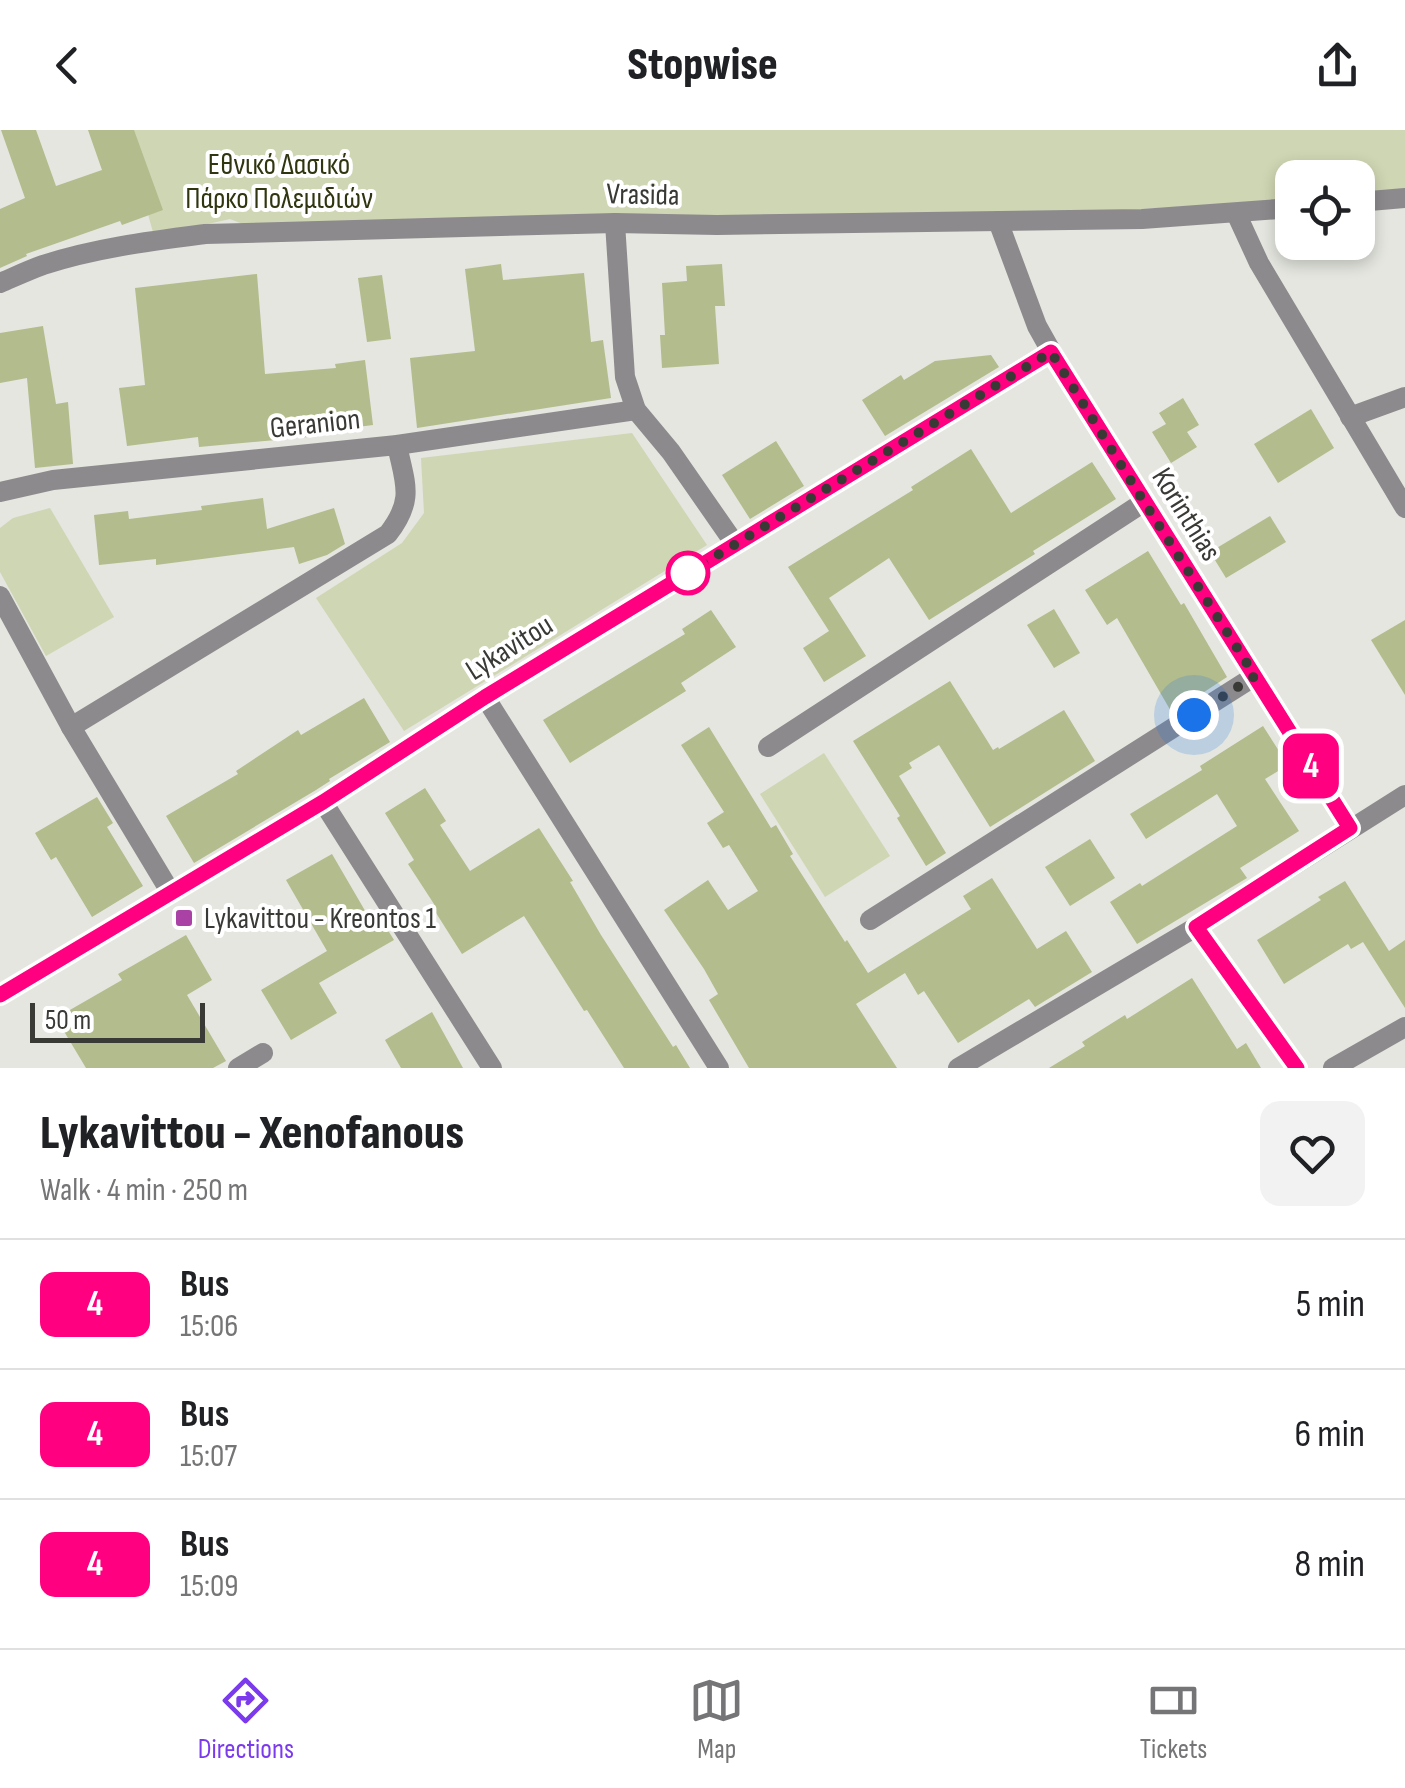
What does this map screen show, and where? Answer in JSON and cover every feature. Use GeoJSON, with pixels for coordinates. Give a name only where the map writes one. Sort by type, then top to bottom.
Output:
{"type":"FeatureCollection","features":[{"type":"Feature","properties":{"kind":"street"},"geometry":{"type":"LineString","coordinates":[[1375,201],[1405,198]]}},
{"type":"Feature","properties":{"kind":"street","name":"Vrasida"},"geometry":{"type":"LineString","coordinates":[[0,284],[80,254],[205,234],[615,223],[718,226],[1142,218],[1275,210]]}},
{"type":"Feature","properties":{"kind":"street"},"geometry":{"type":"LineString","coordinates":[[1236,213],[1259,263],[1405,508]]}},
{"type":"Feature","properties":{"kind":"street","name":"Korinthias"},"geometry":{"type":"LineString","coordinates":[[998,221],[1037,326],[1051,352],[1350,828]]}},
{"type":"Feature","properties":{"kind":"street"},"geometry":{"type":"LineString","coordinates":[[615,223],[625,377],[636,410],[671,452],[735,544]]}},
{"type":"Feature","properties":{"kind":"street","name":"Lykavitou"},"geometry":{"type":"LineString","coordinates":[[1,991],[323,802],[485,697],[1051,352]]}},
{"type":"Feature","properties":{"kind":"street"},"geometry":{"type":"LineString","coordinates":[[1350,417],[1405,397]]}},
{"type":"Feature","properties":{"kind":"street","name":"Geranion"},"geometry":{"type":"LineString","coordinates":[[0,492],[53,480],[397,444],[636,410]]}},
{"type":"Feature","properties":{"kind":"street"},"geometry":{"type":"LineString","coordinates":[[72,727],[388,534],[402,516],[407,495],[397,444]]}},
{"type":"Feature","properties":{"kind":"street"},"geometry":{"type":"LineString","coordinates":[[768,747],[1144,502]]}},
{"type":"Feature","properties":{"kind":"street"},"geometry":{"type":"LineString","coordinates":[[0,596],[171,893]]}},
{"type":"Feature","properties":{"kind":"street"},"geometry":{"type":"LineString","coordinates":[[870,920],[1255,676]]}},
{"type":"Feature","properties":{"kind":"street"},"geometry":{"type":"LineString","coordinates":[[485,697],[719,1068]]}},
{"type":"Feature","properties":{"kind":"street"},"geometry":{"type":"LineString","coordinates":[[958,1068],[1196,927],[1405,795]]}},
{"type":"Feature","properties":{"kind":"street"},"geometry":{"type":"LineString","coordinates":[[323,802],[492,1068]]}},
{"type":"Feature","properties":{"kind":"street"},"geometry":{"type":"LineString","coordinates":[[1196,927],[1297,1068]]}},
{"type":"Feature","properties":{"kind":"street"},"geometry":{"type":"LineString","coordinates":[[1334,1068],[1405,1027]]}},
{"type":"Feature","properties":{"kind":"street"},"geometry":{"type":"LineString","coordinates":[[238,1068],[263,1053]]}},
{"type":"Feature","properties":{"kind":"green space","name":"Εθνικό Δασικό Πάρκο Πολεμιδιών"},"geometry":{"type":"Polygon","coordinates":[[[125,130],[1405,130],[1405,193],[1375,195],[1375,160],[1275,160],[1275,202],[838,225],[268,234],[230,219],[154,236],[125,130]]]}},
{"type":"Feature","properties":{"kind":"green space"},"geometry":{"type":"Polygon","coordinates":[[[632,433],[707,545],[404,731],[316,598],[402,543],[424,513],[421,458],[632,433]]]}},
{"type":"Feature","properties":{"kind":"green space"},"geometry":{"type":"Polygon","coordinates":[[[50,508],[114,617],[46,656],[0,572],[0,528],[13,518],[50,508]]]}},
{"type":"Feature","properties":{"kind":"green space"},"geometry":{"type":"Polygon","coordinates":[[[824,753],[890,856],[825,897],[760,794],[824,753]]]}},
{"type":"Feature","properties":{"kind":"building"},"geometry":{"type":"Polygon","coordinates":[[[1,130],[36,130],[56,186],[102,170],[88,130],[134,130],[163,210],[26,254],[0,268],[0,209],[25,198],[1,130]]]}},
{"type":"Feature","properties":{"kind":"building"},"geometry":{"type":"Polygon","coordinates":[[[501,264],[503,280],[584,273],[591,342],[603,340],[611,398],[417,428],[410,358],[475,351],[465,269],[501,264]]]}},
{"type":"Feature","properties":{"kind":"building"},"geometry":{"type":"Polygon","coordinates":[[[722,264],[725,306],[715,306],[719,364],[662,368],[662,283],[687,281],[686,266],[722,264]]]}},
{"type":"Feature","properties":{"kind":"building"},"geometry":{"type":"Polygon","coordinates":[[[257,274],[265,374],[336,368],[335,364],[365,360],[373,425],[319,432],[319,436],[199,447],[198,437],[127,446],[119,388],[145,385],[135,288],[257,274]]]}},
{"type":"Feature","properties":{"kind":"building"},"geometry":{"type":"Polygon","coordinates":[[[382,275],[391,339],[367,342],[358,278],[382,275]]]}},
{"type":"Feature","properties":{"kind":"building"},"geometry":{"type":"Polygon","coordinates":[[[43,326],[56,404],[68,402],[73,464],[35,468],[27,378],[0,383],[0,333],[43,326]]]}},
{"type":"Feature","properties":{"kind":"building"},"geometry":{"type":"Polygon","coordinates":[[[991,355],[999,367],[885,436],[862,400],[901,375],[904,380],[935,361],[991,355]]]}},
{"type":"Feature","properties":{"kind":"building"},"geometry":{"type":"Polygon","coordinates":[[[1183,398],[1199,425],[1187,432],[1197,447],[1171,463],[1152,432],[1166,424],[1159,413],[1183,398]]]}},
{"type":"Feature","properties":{"kind":"building"},"geometry":{"type":"Polygon","coordinates":[[[1311,409],[1334,448],[1278,483],[1254,444],[1311,409]]]}},
{"type":"Feature","properties":{"kind":"building"},"geometry":{"type":"Polygon","coordinates":[[[776,441],[804,486],[750,519],[722,475],[776,441]]]}},
{"type":"Feature","properties":{"kind":"building"},"geometry":{"type":"Polygon","coordinates":[[[971,449],[1011,513],[1092,462],[1116,499],[929,620],[889,558],[829,598],[866,656],[824,682],[803,648],[829,631],[788,567],[913,490],[911,487],[971,449]]]}},
{"type":"Feature","properties":{"kind":"building"},"geometry":{"type":"Polygon","coordinates":[[[263,498],[267,529],[334,508],[345,544],[299,564],[294,547],[156,565],[156,559],[99,565],[94,515],[128,511],[129,519],[263,498]]]}},
{"type":"Feature","properties":{"kind":"building"},"geometry":{"type":"Polygon","coordinates":[[[1270,516],[1286,542],[1226,578],[1210,552],[1270,516]]]}},
{"type":"Feature","properties":{"kind":"building"},"geometry":{"type":"Polygon","coordinates":[[[1148,551],[1227,677],[1172,713],[1117,618],[1107,625],[1085,590],[1148,551]]]}},
{"type":"Feature","properties":{"kind":"building"},"geometry":{"type":"Polygon","coordinates":[[[1054,609],[1080,653],[1054,668],[1027,625],[1054,609]]]}},
{"type":"Feature","properties":{"kind":"building"},"geometry":{"type":"Polygon","coordinates":[[[711,610],[736,647],[681,683],[686,691],[570,763],[543,720],[685,634],[682,629],[711,610]]]}},
{"type":"Feature","properties":{"kind":"building"},"geometry":{"type":"Polygon","coordinates":[[[1405,620],[1405,695],[1371,640],[1405,620]]]}},
{"type":"Feature","properties":{"kind":"building"},"geometry":{"type":"Polygon","coordinates":[[[950,681],[993,750],[1064,710],[1095,761],[990,827],[939,745],[909,763],[912,768],[899,776],[946,853],[926,866],[853,741],[950,681]]]}},
{"type":"Feature","properties":{"kind":"building"},"geometry":{"type":"Polygon","coordinates":[[[364,698],[390,742],[194,863],[166,816],[238,774],[236,771],[298,730],[301,735],[364,698]]]}},
{"type":"Feature","properties":{"kind":"building"},"geometry":{"type":"Polygon","coordinates":[[[1263,726],[1288,765],[1265,779],[1299,831],[1240,868],[1247,878],[1137,944],[1110,902],[1237,826],[1217,794],[1146,839],[1130,814],[1202,770],[1200,766],[1263,726]]]}},
{"type":"Feature","properties":{"kind":"building"},"geometry":{"type":"Polygon","coordinates":[[[709,727],[771,828],[776,825],[793,854],[790,856],[868,973],[971,909],[963,896],[992,878],[1037,949],[1066,931],[1092,972],[1035,1007],[1029,999],[958,1043],[924,991],[918,995],[905,973],[856,1004],[897,1068],[749,1068],[709,1000],[718,994],[664,910],[708,880],[728,910],[758,891],[729,845],[723,848],[707,823],[724,812],[681,745],[709,727]]]}},
{"type":"Feature","properties":{"kind":"building"},"geometry":{"type":"Polygon","coordinates":[[[425,788],[446,821],[440,825],[470,871],[539,828],[601,935],[690,1068],[624,1068],[524,916],[462,954],[408,864],[414,860],[385,813],[425,788]]]}},
{"type":"Feature","properties":{"kind":"building"},"geometry":{"type":"Polygon","coordinates":[[[97,797],[113,823],[107,827],[143,886],[92,917],[56,857],[51,860],[35,833],[97,797]]]}},
{"type":"Feature","properties":{"kind":"building"},"geometry":{"type":"Polygon","coordinates":[[[1090,839],[1115,878],[1070,906],[1045,867],[1090,839]]]}},
{"type":"Feature","properties":{"kind":"building"},"geometry":{"type":"Polygon","coordinates":[[[332,854],[371,921],[379,916],[394,940],[319,983],[337,1013],[291,1040],[261,990],[327,951],[286,880],[332,854]]]}},
{"type":"Feature","properties":{"kind":"building"},"geometry":{"type":"Polygon","coordinates":[[[1345,881],[1389,951],[1405,940],[1405,1008],[1363,942],[1351,949],[1348,944],[1284,984],[1257,940],[1345,881]]]}},
{"type":"Feature","properties":{"kind":"building"},"geometry":{"type":"Polygon","coordinates":[[[186,935],[212,980],[187,995],[226,1061],[213,1068],[86,1068],[56,1018],[122,980],[118,974],[186,935]]]}},
{"type":"Feature","properties":{"kind":"building"},"geometry":{"type":"Polygon","coordinates":[[[1192,978],[1237,1049],[1246,1043],[1261,1068],[1049,1068],[1085,1046],[1082,1042],[1192,978]]]}},
{"type":"Feature","properties":{"kind":"building"},"geometry":{"type":"Polygon","coordinates":[[[432,1012],[463,1068],[401,1068],[385,1040],[432,1012]]]}},
{"type":"Feature","properties":{"kind":"bus line","name":"4"},"geometry":{"type":"LineString","coordinates":[[0,995],[323,802],[485,697],[1051,352],[1350,828],[1196,927],[1297,1068]]}},
{"type":"Feature","properties":{"kind":"place","name":"Lykavittou - Kreontos 1"},"geometry":{"type":"Point","coordinates":[184,918]}},
{"type":"Feature","properties":{"kind":"route"},"geometry":{"type":"LineString","coordinates":[[688,573],[1051,352],[1255,676],[1194,715]]}}]}
